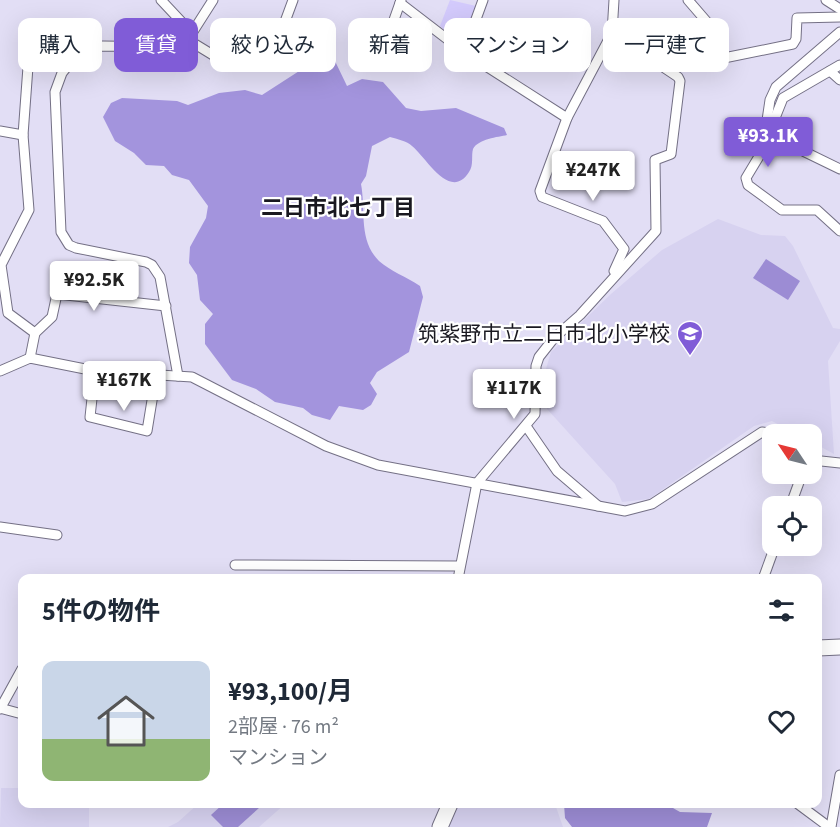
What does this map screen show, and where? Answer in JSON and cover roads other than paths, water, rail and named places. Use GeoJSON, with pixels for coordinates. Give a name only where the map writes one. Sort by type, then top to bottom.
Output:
{"type":"FeatureCollection","features":[{"type":"Feature","properties":{"kind":"main road"},"geometry":{"type":"LineString","coordinates":[[822,648],[840,647]]}},
{"type":"Feature","properties":{"kind":"main road"},"geometry":{"type":"LineString","coordinates":[[440,827],[448,808]]}},
{"type":"Feature","properties":{"kind":"street"},"geometry":{"type":"LineString","coordinates":[[161,0],[175,18]]}},
{"type":"Feature","properties":{"kind":"street"},"geometry":{"type":"LineString","coordinates":[[198,22],[213,0]]}},
{"type":"Feature","properties":{"kind":"street"},"geometry":{"type":"LineString","coordinates":[[198,42],[226,63],[276,46],[293,0]]}},
{"type":"Feature","properties":{"kind":"street"},"geometry":{"type":"LineString","coordinates":[[476,18],[483,0]]}},
{"type":"Feature","properties":{"kind":"street"},"geometry":{"type":"LineString","coordinates":[[613,18],[614,0]]}},
{"type":"Feature","properties":{"kind":"street"},"geometry":{"type":"LineString","coordinates":[[688,0],[707,22],[714,55],[719,59],[793,44],[796,39],[797,18],[840,17]]}},
{"type":"Feature","properties":{"kind":"street"},"geometry":{"type":"LineString","coordinates":[[826,0],[840,9]]}},
{"type":"Feature","properties":{"kind":"street"},"geometry":{"type":"LineString","coordinates":[[395,18],[401,2],[444,36]]}},
{"type":"Feature","properties":{"kind":"street"},"geometry":{"type":"LineString","coordinates":[[840,32],[776,87],[770,100],[761,153],[746,178],[748,186],[782,210],[818,210],[840,231]]}},
{"type":"Feature","properties":{"kind":"street"},"geometry":{"type":"LineString","coordinates":[[603,50],[567,118],[540,191],[542,197],[606,223],[624,249],[608,281]]}},
{"type":"Feature","properties":{"kind":"street"},"geometry":{"type":"LineString","coordinates":[[765,138],[783,98],[840,65]]}},
{"type":"Feature","properties":{"kind":"street"},"geometry":{"type":"LineString","coordinates":[[28,72],[23,135],[29,210],[10,243],[1,265],[2,298],[11,317],[35,333]]}},
{"type":"Feature","properties":{"kind":"street"},"geometry":{"type":"LineString","coordinates":[[62,72],[55,92],[61,232],[69,245],[75,249],[152,265],[160,277],[178,376]]}},
{"type":"Feature","properties":{"kind":"street"},"geometry":{"type":"LineString","coordinates":[[495,72],[567,118]]}},
{"type":"Feature","properties":{"kind":"street"},"geometry":{"type":"LineString","coordinates":[[458,574],[477,483],[526,426],[536,409],[536,366],[539,357],[554,338],[580,315],[608,281],[656,231],[655,160],[671,154],[680,81],[670,72]]}},
{"type":"Feature","properties":{"kind":"street"},"geometry":{"type":"LineString","coordinates":[[830,72],[840,80]]}},
{"type":"Feature","properties":{"kind":"street"},"geometry":{"type":"LineString","coordinates":[[769,129],[805,152],[840,169]]}},
{"type":"Feature","properties":{"kind":"street"},"geometry":{"type":"LineString","coordinates":[[0,131],[23,135]]}},
{"type":"Feature","properties":{"kind":"street"},"geometry":{"type":"LineString","coordinates":[[0,239],[10,243]]}},
{"type":"Feature","properties":{"kind":"street"},"geometry":{"type":"LineString","coordinates":[[30,358],[35,333],[52,317],[57,294],[166,306]]}},
{"type":"Feature","properties":{"kind":"street"},"geometry":{"type":"LineString","coordinates":[[0,371],[30,358],[95,371],[196,379],[326,446],[378,465],[625,511],[652,504],[762,432]]}},
{"type":"Feature","properties":{"kind":"street"},"geometry":{"type":"LineString","coordinates":[[95,371],[90,417],[147,432],[156,376]]}},
{"type":"Feature","properties":{"kind":"street"},"geometry":{"type":"LineString","coordinates":[[526,426],[557,471],[599,506]]}},
{"type":"Feature","properties":{"kind":"street"},"geometry":{"type":"LineString","coordinates":[[822,461],[840,463]]}},
{"type":"Feature","properties":{"kind":"street"},"geometry":{"type":"LineString","coordinates":[[0,527],[57,535]]}},
{"type":"Feature","properties":{"kind":"street"},"geometry":{"type":"LineString","coordinates":[[765,574],[771,556]]}},
{"type":"Feature","properties":{"kind":"street"},"geometry":{"type":"LineString","coordinates":[[235,565],[459,566]]}},
{"type":"Feature","properties":{"kind":"street"},"geometry":{"type":"LineString","coordinates":[[18,676],[0,709],[18,713]]}},
{"type":"Feature","properties":{"kind":"street"},"geometry":{"type":"LineString","coordinates":[[804,808],[830,827],[840,775]]}},
{"type":"Feature","properties":{"kind":"place","name":"筑紫野市立二日市北小学校"},"geometry":{"type":"Point","coordinates":[690,357]}},
{"type":"Feature","properties":{"kind":"district","name":"二日市北七丁目"},"geometry":{"type":"Point","coordinates":[338,207]}}]}
